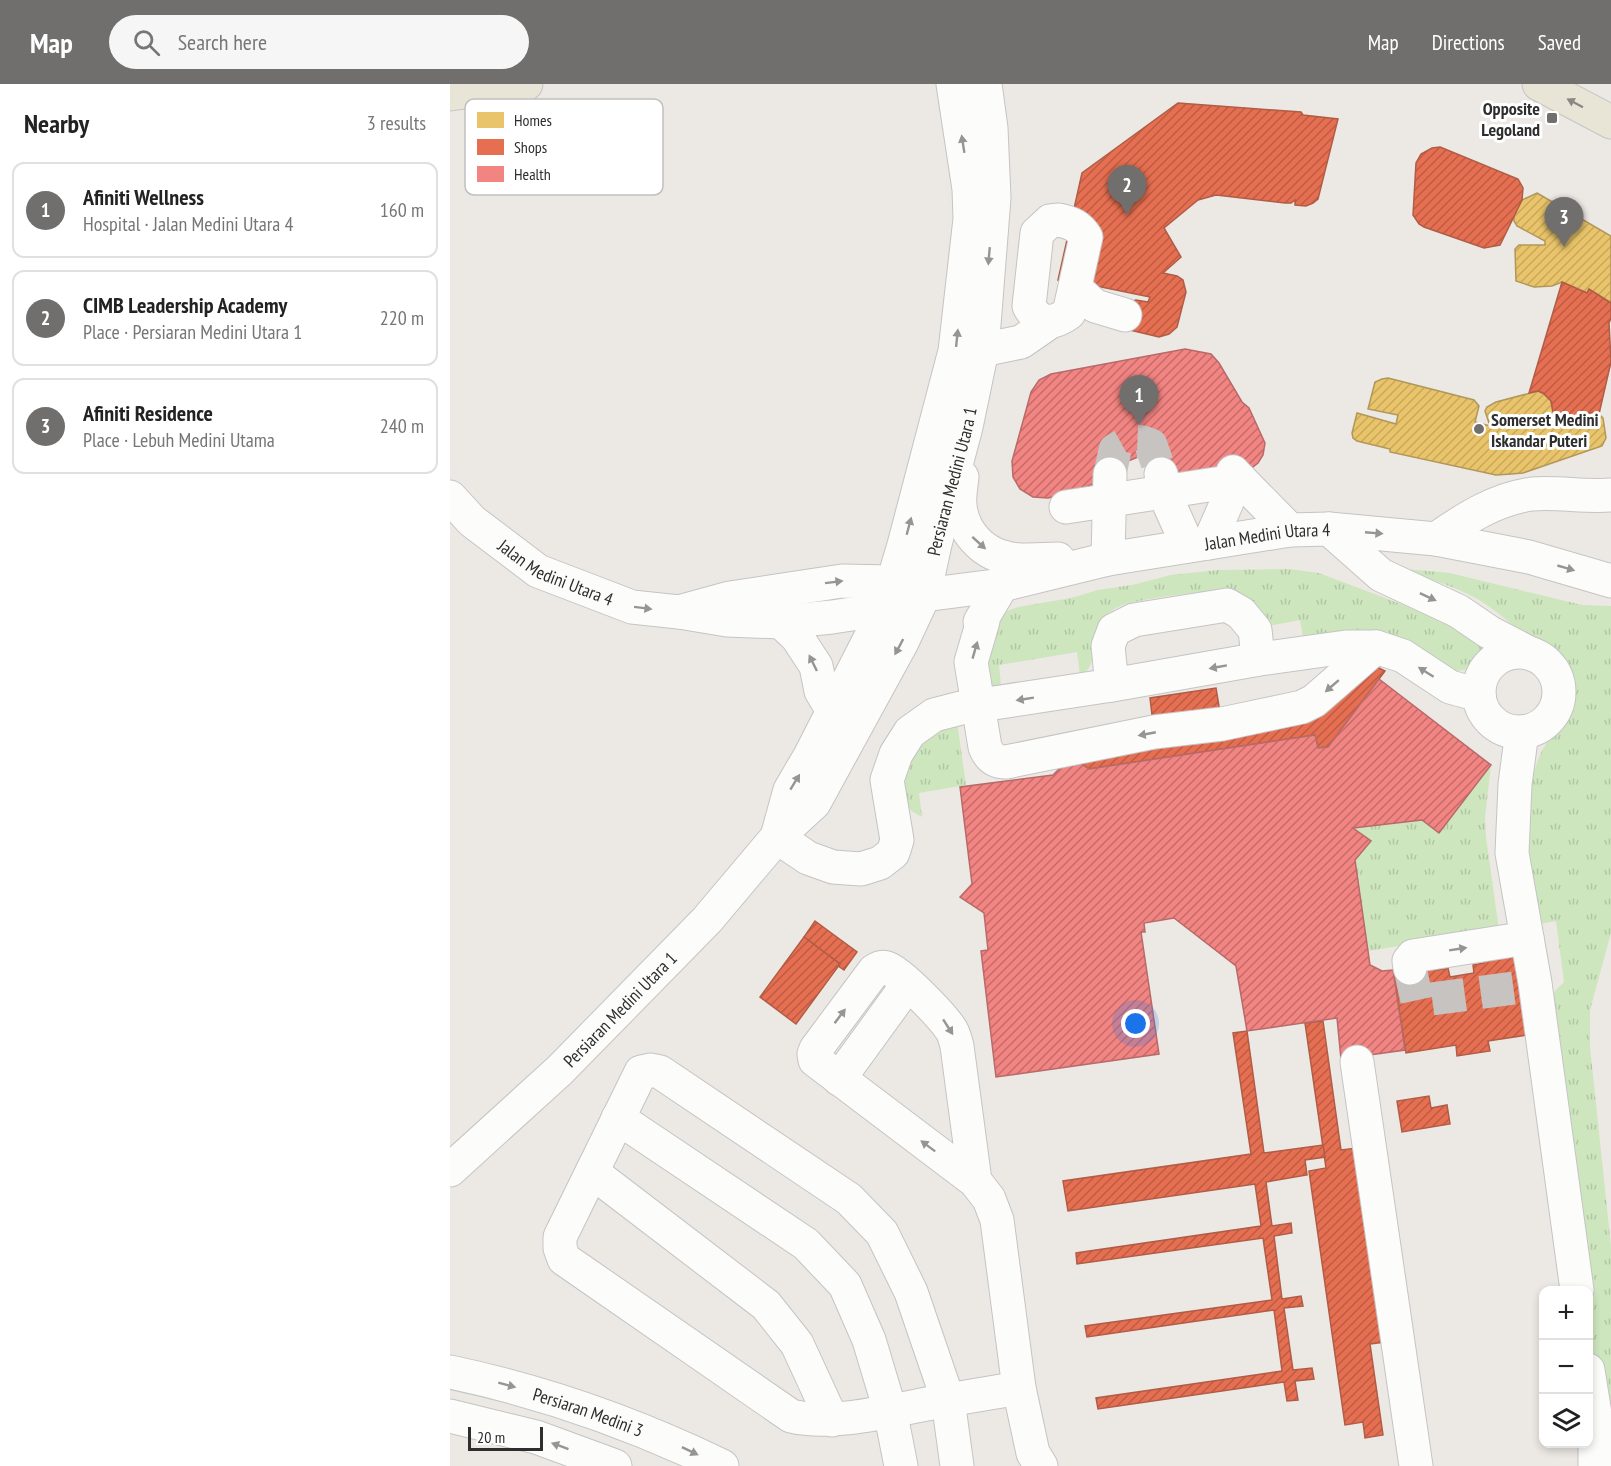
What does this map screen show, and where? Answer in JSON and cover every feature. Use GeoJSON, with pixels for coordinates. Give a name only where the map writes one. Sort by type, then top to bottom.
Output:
{"type":"FeatureCollection","features":[{"type":"Feature","properties":{"kind":"main road"},"geometry":{"type":"LineString","coordinates":[[450,94],[526,84]]}},
{"type":"Feature","properties":{"kind":"main road"},"geometry":{"type":"LineString","coordinates":[[1539,84],[1611,122]]}},
{"type":"Feature","properties":{"kind":"street","name":"Persiaran Medini Utara 1"},"geometry":{"type":"LineString","coordinates":[[777,837],[789,790],[810,756],[869,644],[888,596],[956,351],[970,219],[969,189],[953,84]]}},
{"type":"Feature","properties":{"kind":"street","name":"Persiaran Medini Utara 1"},"geometry":{"type":"LineString","coordinates":[[450,1170],[569,1062],[707,921],[777,837],[814,803],[902,642],[924,595],[934,543],[966,427],[982,350],[994,198],[991,128],[985,84]]}},
{"type":"Feature","properties":{"kind":"street"},"geometry":{"type":"LineString","coordinates":[[994,198],[1001,209],[1016,217],[1059,220],[1081,229],[1086,237],[1083,309]]}},
{"type":"Feature","properties":{"kind":"street"},"geometry":{"type":"LineString","coordinates":[[1050,221],[1037,233],[1029,306],[1033,314],[1041,319],[1083,309]]}},
{"type":"Feature","properties":{"kind":"street"},"geometry":{"type":"LineString","coordinates":[[982,350],[1021,342],[1083,309]]}},
{"type":"Feature","properties":{"kind":"street"},"geometry":{"type":"LineString","coordinates":[[966,427],[960,505],[963,520],[971,536],[985,549],[1007,558],[1108,559],[1110,487]]}},
{"type":"Feature","properties":{"kind":"street"},"geometry":{"type":"LineString","coordinates":[[1164,483],[1170,506],[1199,545],[1227,502],[1236,481]]}},
{"type":"Feature","properties":{"kind":"street"},"geometry":{"type":"LineString","coordinates":[[1066,507],[1110,487],[1236,481],[1290,530]]}},
{"type":"Feature","properties":{"kind":"street"},"geometry":{"type":"LineString","coordinates":[[1436,538],[1468,516],[1511,499],[1533,494],[1611,495]]}},
{"type":"Feature","properties":{"kind":"street","name":"Jalan Medini Utara 4"},"geometry":{"type":"LineString","coordinates":[[450,497],[461,519],[538,571],[632,607],[727,620],[782,622],[888,596],[924,595],[1002,585],[1108,559],[1290,530],[1329,529],[1436,538],[1529,557],[1611,581]]}},
{"type":"Feature","properties":{"kind":"street"},"geometry":{"type":"LineString","coordinates":[[1329,529],[1381,575],[1458,611],[1489,632],[1540,658],[1549,666],[1556,676],[1559,689],[1558,701],[1553,713],[1534,729],[1522,732],[1510,731],[1498,727],[1482,708],[1479,695],[1482,677],[1493,662],[1509,653],[1529,653]]}},
{"type":"Feature","properties":{"kind":"street","name":"Jalan Medini Utara 4"},"geometry":{"type":"LineString","coordinates":[[678,612],[730,598],[842,581],[888,596]]}},
{"type":"Feature","properties":{"kind":"street"},"geometry":{"type":"LineString","coordinates":[[1002,585],[980,622],[983,621],[971,662],[977,707],[987,753],[999,762],[1154,732],[1222,724],[1302,707],[1314,701],[1376,647]]}},
{"type":"Feature","properties":{"kind":"street"},"geometry":{"type":"LineString","coordinates":[[1112,685],[1108,646],[1114,630],[1134,620],[1227,605],[1241,613],[1255,630],[1257,648]]}},
{"type":"Feature","properties":{"kind":"street"},"geometry":{"type":"LineString","coordinates":[[782,622],[797,637],[816,666],[821,691],[833,711]]}},
{"type":"Feature","properties":{"kind":"street"},"geometry":{"type":"LineString","coordinates":[[777,837],[808,858],[833,867],[861,869],[880,863],[893,853],[897,840],[887,780],[897,754],[910,732],[934,715],[961,708],[1346,647],[1376,647],[1402,656],[1450,687],[1479,695]]}},
{"type":"Feature","properties":{"kind":"street"},"geometry":{"type":"LineString","coordinates":[[1522,732],[1515,784],[1512,853],[1527,938],[1576,1286]]}},
{"type":"Feature","properties":{"kind":"street"},"geometry":{"type":"LineString","coordinates":[[1410,968],[1409,961],[1413,956],[1527,938]]}},
{"type":"Feature","properties":{"kind":"street"},"geometry":{"type":"LineString","coordinates":[[975,1181],[957,1046],[952,1030],[908,984],[890,969],[879,967],[816,1048],[814,1060],[975,1181],[989,1199],[998,1220],[1018,1388],[1033,1453],[1041,1466]]}},
{"type":"Feature","properties":{"kind":"street"},"geometry":{"type":"LineString","coordinates":[[1357,1062],[1416,1466]]}},
{"type":"Feature","properties":{"kind":"street"},"geometry":{"type":"LineString","coordinates":[[957,1466],[948,1400],[912,1292],[882,1233],[849,1199],[660,1072],[650,1070],[640,1072],[560,1238],[560,1248],[564,1259],[791,1416],[806,1420],[832,1420],[948,1400],[1018,1388]]}},
{"type":"Feature","properties":{"kind":"street"},"geometry":{"type":"LineString","coordinates":[[618,1118],[806,1244],[845,1285],[868,1340],[890,1410],[901,1466]]}},
{"type":"Feature","properties":{"kind":"street"},"geometry":{"type":"LineString","coordinates":[[592,1172],[766,1305],[797,1344],[832,1420]]}},
{"type":"Feature","properties":{"kind":"street","name":"Persiaran Medini 3"},"geometry":{"type":"LineString","coordinates":[[450,1372],[504,1384],[586,1409],[671,1441],[722,1466]]}},
{"type":"Feature","properties":{"kind":"street"},"geometry":{"type":"LineString","coordinates":[[1592,1394],[1595,1414],[1594,1466]]}},
{"type":"Feature","properties":{"kind":"street"},"geometry":{"type":"LineString","coordinates":[[450,1416],[536,1437],[615,1466]]}},
{"type":"Feature","properties":{"kind":"green space"},"geometry":{"type":"Polygon","coordinates":[[[1394,568],[1450,573],[1582,605],[1611,606],[1611,933],[1590,1010],[1590,1047],[1611,1246],[1611,1460],[1601,1430],[1593,1351],[1593,1286],[1587,1286],[1550,1005],[1555,991],[1564,982],[1556,921],[1540,924],[1528,833],[1529,797],[1533,774],[1547,742],[1567,720],[1572,710],[1575,688],[1566,666],[1550,648],[1531,638],[1479,600],[1449,586],[1394,568]]]}},
{"type":"Feature","properties":{"kind":"green space"},"geometry":{"type":"Polygon","coordinates":[[[1289,569],[1319,573],[1459,626],[1485,648],[1465,670],[1453,671],[1443,667],[1419,647],[1394,635],[1375,632],[1304,642],[1300,620],[1268,626],[1255,605],[1243,595],[1231,591],[1207,592],[1141,600],[1120,606],[1112,611],[1105,616],[1095,633],[1091,663],[1080,676],[1077,652],[999,665],[1001,686],[987,687],[984,650],[1004,612],[1018,607],[1071,598],[1171,575],[1218,570],[1289,569]]]}},
{"type":"Feature","properties":{"kind":"green space"},"geometry":{"type":"Polygon","coordinates":[[[957,722],[966,785],[919,793],[922,817],[908,808],[904,798],[903,788],[907,767],[917,747],[930,733],[957,722]]]}},
{"type":"Feature","properties":{"kind":"green space"},"geometry":{"type":"Polygon","coordinates":[[[1491,765],[1485,817],[1499,930],[1368,951],[1355,860],[1371,841],[1353,828],[1422,820],[1439,833],[1491,765]]]}},
{"type":"Feature","properties":{"kind":"building: Homes"},"geometry":{"type":"Polygon","coordinates":[[[1537,193],[1611,236],[1611,303],[1589,289],[1587,293],[1562,282],[1552,286],[1534,287],[1516,281],[1515,249],[1519,245],[1545,245],[1545,241],[1517,226],[1514,221],[1514,213],[1522,200],[1537,193]]]}},
{"type":"Feature","properties":{"kind":"building: Homes","name":"Somerset Medini Iskandar Puteri"},"geometry":{"type":"Polygon","coordinates":[[[1388,378],[1474,400],[1479,406],[1475,422],[1490,426],[1485,411],[1487,407],[1496,402],[1538,391],[1548,396],[1553,412],[1560,419],[1566,420],[1593,412],[1599,414],[1603,418],[1606,438],[1602,446],[1523,473],[1496,475],[1390,452],[1390,449],[1357,441],[1353,438],[1352,433],[1357,413],[1396,424],[1398,415],[1368,409],[1375,382],[1388,378]]]}},
{"type":"Feature","properties":{"kind":"building: Shops"},"geometry":{"type":"Polygon","coordinates":[[[1178,103],[1301,112],[1303,115],[1338,119],[1318,199],[1313,203],[1306,206],[1295,205],[1295,200],[1285,203],[1216,195],[1198,200],[1164,228],[1181,257],[1163,273],[1183,280],[1186,292],[1177,327],[1169,334],[1159,337],[1130,330],[1125,326],[1130,302],[1136,300],[1148,302],[1150,297],[1058,280],[1082,173],[1178,103]]]}},
{"type":"Feature","properties":{"kind":"building: Shops"},"geometry":{"type":"Polygon","coordinates":[[[1440,147],[1518,179],[1523,188],[1522,200],[1500,245],[1484,248],[1424,227],[1413,215],[1416,163],[1421,154],[1432,148],[1440,147]]]}},
{"type":"Feature","properties":{"kind":"building: Shops"},"geometry":{"type":"Polygon","coordinates":[[[1562,282],[1587,293],[1589,289],[1611,303],[1609,323],[1611,362],[1599,414],[1593,412],[1566,420],[1560,419],[1553,412],[1551,401],[1543,393],[1538,391],[1529,393],[1562,282]]]}},
{"type":"Feature","properties":{"kind":"building: Shops"},"geometry":{"type":"Polygon","coordinates":[[[1377,667],[1385,671],[1328,747],[1318,748],[1315,735],[1089,769],[1074,758],[1154,732],[1150,698],[1216,688],[1222,737],[1286,728],[1305,721],[1377,667]]]}},
{"type":"Feature","properties":{"kind":"building: Shops"},"geometry":{"type":"Polygon","coordinates":[[[815,921],[857,952],[844,970],[838,966],[840,964],[804,937],[815,921]]]}},
{"type":"Feature","properties":{"kind":"building: Shops"},"geometry":{"type":"Polygon","coordinates":[[[804,937],[840,964],[796,1024],[760,997],[804,937]]]}},
{"type":"Feature","properties":{"kind":"building: Shops"},"geometry":{"type":"Polygon","coordinates":[[[1525,952],[1535,1034],[1488,1041],[1490,1051],[1457,1056],[1456,1045],[1406,1053],[1393,970],[1436,963],[1437,970],[1448,968],[1450,977],[1474,973],[1473,965],[1484,963],[1484,958],[1525,952]]]}},
{"type":"Feature","properties":{"kind":"building: Shops"},"geometry":{"type":"Polygon","coordinates":[[[1323,1021],[1341,1150],[1357,1148],[1385,1342],[1370,1344],[1383,1435],[1365,1438],[1363,1422],[1345,1425],[1309,1171],[1326,1168],[1305,1023],[1323,1021]]]}},
{"type":"Feature","properties":{"kind":"building: Shops"},"geometry":{"type":"Polygon","coordinates":[[[1247,1031],[1264,1153],[1323,1145],[1325,1157],[1305,1160],[1307,1175],[1266,1182],[1272,1226],[1291,1223],[1292,1233],[1274,1236],[1282,1299],[1301,1296],[1303,1306],[1284,1308],[1293,1370],[1312,1368],[1314,1379],[1295,1381],[1298,1400],[1287,1401],[1284,1382],[1098,1409],[1096,1398],[1282,1371],[1274,1310],[1087,1337],[1085,1326],[1272,1300],[1263,1238],[1077,1264],[1076,1253],[1261,1226],[1255,1184],[1068,1211],[1063,1181],[1251,1154],[1233,1033],[1247,1031]]]}},
{"type":"Feature","properties":{"kind":"building: Shops"},"geometry":{"type":"Polygon","coordinates":[[[1429,1096],[1431,1108],[1447,1105],[1450,1124],[1402,1132],[1397,1101],[1429,1096]]]}},
{"type":"Feature","properties":{"kind":"building: Health"},"geometry":{"type":"Polygon","coordinates":[[[1185,349],[1211,354],[1219,363],[1242,402],[1249,408],[1265,443],[1263,455],[1258,463],[1249,470],[1161,474],[1145,459],[1138,457],[1128,461],[1102,480],[1079,490],[1048,498],[1033,497],[1020,489],[1013,477],[1012,461],[1031,392],[1039,380],[1051,374],[1185,349]]]}},
{"type":"Feature","properties":{"kind":"building: Health"},"geometry":{"type":"Polygon","coordinates":[[[1379,679],[1491,765],[1439,833],[1422,820],[1353,828],[1371,841],[1355,860],[1370,965],[1382,971],[1393,970],[1405,1050],[1341,1059],[1337,1018],[1247,1031],[1236,966],[1174,918],[1144,923],[1145,932],[1141,932],[1159,1054],[996,1077],[981,951],[988,950],[984,913],[960,897],[972,884],[960,787],[1053,775],[1071,757],[1089,769],[1315,735],[1318,748],[1328,747],[1379,679]]]}},
{"type":"Feature","properties":{"kind":"tunnel"},"geometry":{"type":"LineString","coordinates":[[1110,474],[1115,450],[1137,441],[1151,445],[1161,474]]}},
{"type":"Feature","properties":{"kind":"tunnel"},"geometry":{"type":"LineString","coordinates":[[1410,968],[1417,1001],[1529,986]]}},
{"type":"Feature","properties":{"kind":"place","name":"Opposite Legoland"},"geometry":{"type":"Point","coordinates":[1552,118]}},
{"type":"Feature","properties":{"kind":"place","name":"CIMB Leadership Academy"},"geometry":{"type":"Point","coordinates":[1127,215]}},
{"type":"Feature","properties":{"kind":"place","name":"Afiniti Residence"},"geometry":{"type":"Point","coordinates":[1564,247]}},
{"type":"Feature","properties":{"kind":"place","name":"Afiniti Wellness"},"geometry":{"type":"Point","coordinates":[1139,425]}},
{"type":"Feature","properties":{"kind":"place","name":"Somerset Medini Iskandar Puteri"},"geometry":{"type":"Point","coordinates":[1479,429]}}]}
